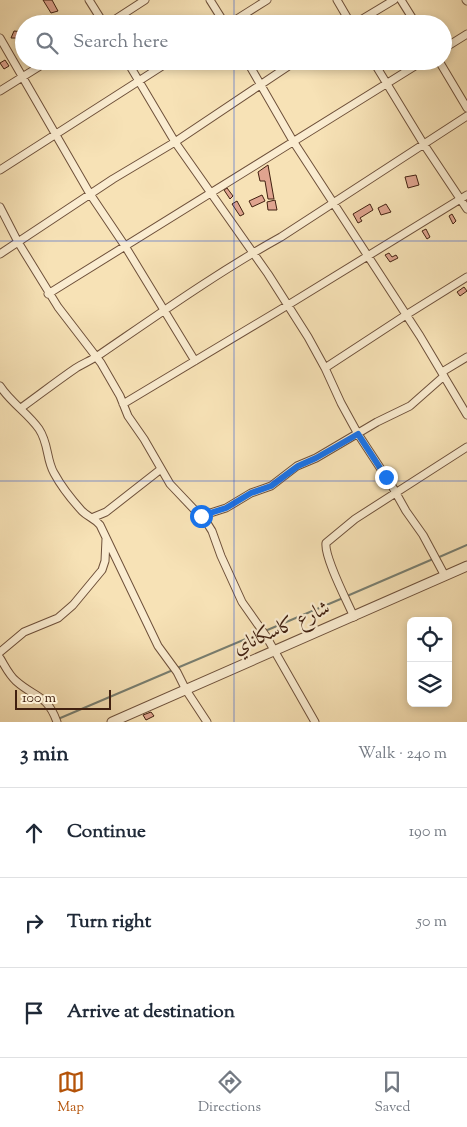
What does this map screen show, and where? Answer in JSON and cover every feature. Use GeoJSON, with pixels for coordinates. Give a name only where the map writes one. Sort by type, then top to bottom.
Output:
{"type":"FeatureCollection","features":[{"type":"Feature","properties":{"kind":"street"},"geometry":{"type":"LineString","coordinates":[[89,0],[98,15]]}},
{"type":"Feature","properties":{"kind":"street"},"geometry":{"type":"LineString","coordinates":[[122,15],[145,0]]}},
{"type":"Feature","properties":{"kind":"street"},"geometry":{"type":"LineString","coordinates":[[210,0],[219,15]]}},
{"type":"Feature","properties":{"kind":"street"},"geometry":{"type":"LineString","coordinates":[[243,15],[267,0]]}},
{"type":"Feature","properties":{"kind":"street"},"geometry":{"type":"LineString","coordinates":[[337,0],[346,15]]}},
{"type":"Feature","properties":{"kind":"street"},"geometry":{"type":"LineString","coordinates":[[368,15],[394,0]]}},
{"type":"Feature","properties":{"kind":"street"},"geometry":{"type":"LineString","coordinates":[[401,0],[410,15]]}},
{"type":"Feature","properties":{"kind":"street"},"geometry":{"type":"LineString","coordinates":[[452,43],[467,34]]}},
{"type":"Feature","properties":{"kind":"street"},"geometry":{"type":"LineString","coordinates":[[0,38],[15,63]]}},
{"type":"Feature","properties":{"kind":"street"},"geometry":{"type":"LineString","coordinates":[[19,70],[90,194],[195,361]]}},
{"type":"Feature","properties":{"kind":"street"},"geometry":{"type":"LineString","coordinates":[[0,91],[34,70]]}},
{"type":"Feature","properties":{"kind":"street"},"geometry":{"type":"LineString","coordinates":[[132,70],[175,142],[288,306],[325,368],[358,434],[423,535],[445,576]]}},
{"type":"Feature","properties":{"kind":"street"},"geometry":{"type":"LineString","coordinates":[[0,170],[156,70]]}},
{"type":"Feature","properties":{"kind":"street"},"geometry":{"type":"LineString","coordinates":[[253,70],[293,141],[406,315],[467,415]]}},
{"type":"Feature","properties":{"kind":"street"},"geometry":{"type":"LineString","coordinates":[[0,254],[90,194],[175,142],[282,70]]}},
{"type":"Feature","properties":{"kind":"street"},"geometry":{"type":"LineString","coordinates":[[378,70],[423,143],[464,197],[467,209]]}},
{"type":"Feature","properties":{"kind":"street"},"geometry":{"type":"LineString","coordinates":[[48,294],[410,70]]}},
{"type":"Feature","properties":{"kind":"street"},"geometry":{"type":"LineString","coordinates":[[444,70],[467,108]]}},
{"type":"Feature","properties":{"kind":"street"},"geometry":{"type":"LineString","coordinates":[[21,408],[60,379],[97,357],[164,309],[333,204],[423,143],[467,116]]}},
{"type":"Feature","properties":{"kind":"street"},"geometry":{"type":"LineString","coordinates":[[123,404],[288,306],[464,197]]}},
{"type":"Feature","properties":{"kind":"street"},"geometry":{"type":"LineString","coordinates":[[0,207],[48,294],[97,357],[128,416],[144,439],[170,484],[201,516],[212,531],[242,602],[275,651],[315,722]]}},
{"type":"Feature","properties":{"kind":"street"},"geometry":{"type":"LineString","coordinates":[[325,368],[467,277]]}},
{"type":"Feature","properties":{"kind":"street"},"geometry":{"type":"LineString","coordinates":[[201,516],[226,508],[251,493],[271,486],[298,466],[410,406],[443,374],[467,357]]}},
{"type":"Feature","properties":{"kind":"street"},"geometry":{"type":"LineString","coordinates":[[0,386],[9,398],[32,420],[45,440],[54,472],[82,511],[94,518],[100,525],[158,646],[177,672],[186,690],[207,722]]}},
{"type":"Feature","properties":{"kind":"street"},"geometry":{"type":"LineString","coordinates":[[354,617],[330,562],[325,547],[326,543],[355,519],[467,447]]}},
{"type":"Feature","properties":{"kind":"street"},"geometry":{"type":"LineString","coordinates":[[94,518],[106,512],[161,469]]}},
{"type":"Feature","properties":{"kind":"street"},"geometry":{"type":"LineString","coordinates":[[100,525],[106,512]]}},
{"type":"Feature","properties":{"kind":"street"},"geometry":{"type":"LineString","coordinates":[[0,652],[24,632],[58,618],[73,605],[102,570],[106,537]]}},
{"type":"Feature","properties":{"kind":"street","name":"شارع كاسكاناي"},"geometry":{"type":"LineString","coordinates":[[112,722],[467,566]]}},
{"type":"Feature","properties":{"kind":"street"},"geometry":{"type":"LineString","coordinates":[[0,658],[9,674],[16,681],[47,702],[53,710],[57,722]]}},
{"type":"Feature","properties":{"kind":"building"},"geometry":{"type":"Polygon","coordinates":[[[43,0],[52,0],[58,11],[51,13],[43,0]]]}},
{"type":"Feature","properties":{"kind":"building"},"geometry":{"type":"Polygon","coordinates":[[[14,31],[15,31],[15,38],[11,38],[14,31]]]}},
{"type":"Feature","properties":{"kind":"building"},"geometry":{"type":"Polygon","coordinates":[[[5,60],[9,66],[4,69],[0,63],[5,60]]]}},
{"type":"Feature","properties":{"kind":"building"},"geometry":{"type":"Polygon","coordinates":[[[268,165],[274,199],[268,199],[265,181],[260,181],[258,172],[268,165]]]}},
{"type":"Feature","properties":{"kind":"building"},"geometry":{"type":"Polygon","coordinates":[[[416,175],[419,185],[408,188],[405,177],[416,175]]]}},
{"type":"Feature","properties":{"kind":"building"},"geometry":{"type":"Polygon","coordinates":[[[227,188],[233,196],[230,199],[224,190],[227,188]]]}},
{"type":"Feature","properties":{"kind":"building"},"geometry":{"type":"Polygon","coordinates":[[[262,195],[265,201],[252,207],[249,201],[262,195]]]}},
{"type":"Feature","properties":{"kind":"building"},"geometry":{"type":"Polygon","coordinates":[[[275,200],[277,210],[268,210],[267,202],[275,200]]]}},
{"type":"Feature","properties":{"kind":"building"},"geometry":{"type":"Polygon","coordinates":[[[237,201],[244,214],[240,216],[232,204],[237,201]]]}},
{"type":"Feature","properties":{"kind":"building"},"geometry":{"type":"Polygon","coordinates":[[[370,204],[373,210],[360,218],[362,221],[358,223],[353,214],[370,204]]]}},
{"type":"Feature","properties":{"kind":"building"},"geometry":{"type":"Polygon","coordinates":[[[386,204],[391,212],[381,215],[378,208],[386,204]]]}},
{"type":"Feature","properties":{"kind":"building"},"geometry":{"type":"Polygon","coordinates":[[[452,214],[456,221],[453,224],[449,216],[452,214]]]}},
{"type":"Feature","properties":{"kind":"building"},"geometry":{"type":"Polygon","coordinates":[[[426,229],[430,237],[427,239],[422,231],[426,229]]]}},
{"type":"Feature","properties":{"kind":"building"},"geometry":{"type":"Polygon","coordinates":[[[389,253],[392,257],[396,255],[398,258],[390,262],[385,255],[389,253]]]}},
{"type":"Feature","properties":{"kind":"building"},"geometry":{"type":"Polygon","coordinates":[[[464,287],[467,291],[460,296],[457,292],[464,287]]]}},
{"type":"Feature","properties":{"kind":"building"},"geometry":{"type":"Polygon","coordinates":[[[151,712],[154,716],[146,720],[143,715],[151,712]]]}},
{"type":"Feature","properties":{"kind":"waterway"},"geometry":{"type":"LineString","coordinates":[[437,558],[467,545]]}},
{"type":"Feature","properties":{"kind":"waterway"},"geometry":{"type":"LineString","coordinates":[[347,596],[433,559]]}},
{"type":"Feature","properties":{"kind":"waterway"},"geometry":{"type":"LineString","coordinates":[[265,631],[343,598]]}},
{"type":"Feature","properties":{"kind":"waterway"},"geometry":{"type":"LineString","coordinates":[[177,668],[260,633]]}},
{"type":"Feature","properties":{"kind":"waterway"},"geometry":{"type":"LineString","coordinates":[[58,719],[173,670]]}},
{"type":"Feature","properties":{"kind":"route"},"geometry":{"type":"LineString","coordinates":[[201,516],[226,508],[251,493],[271,486],[298,466],[358,434],[386,477]]}}]}
